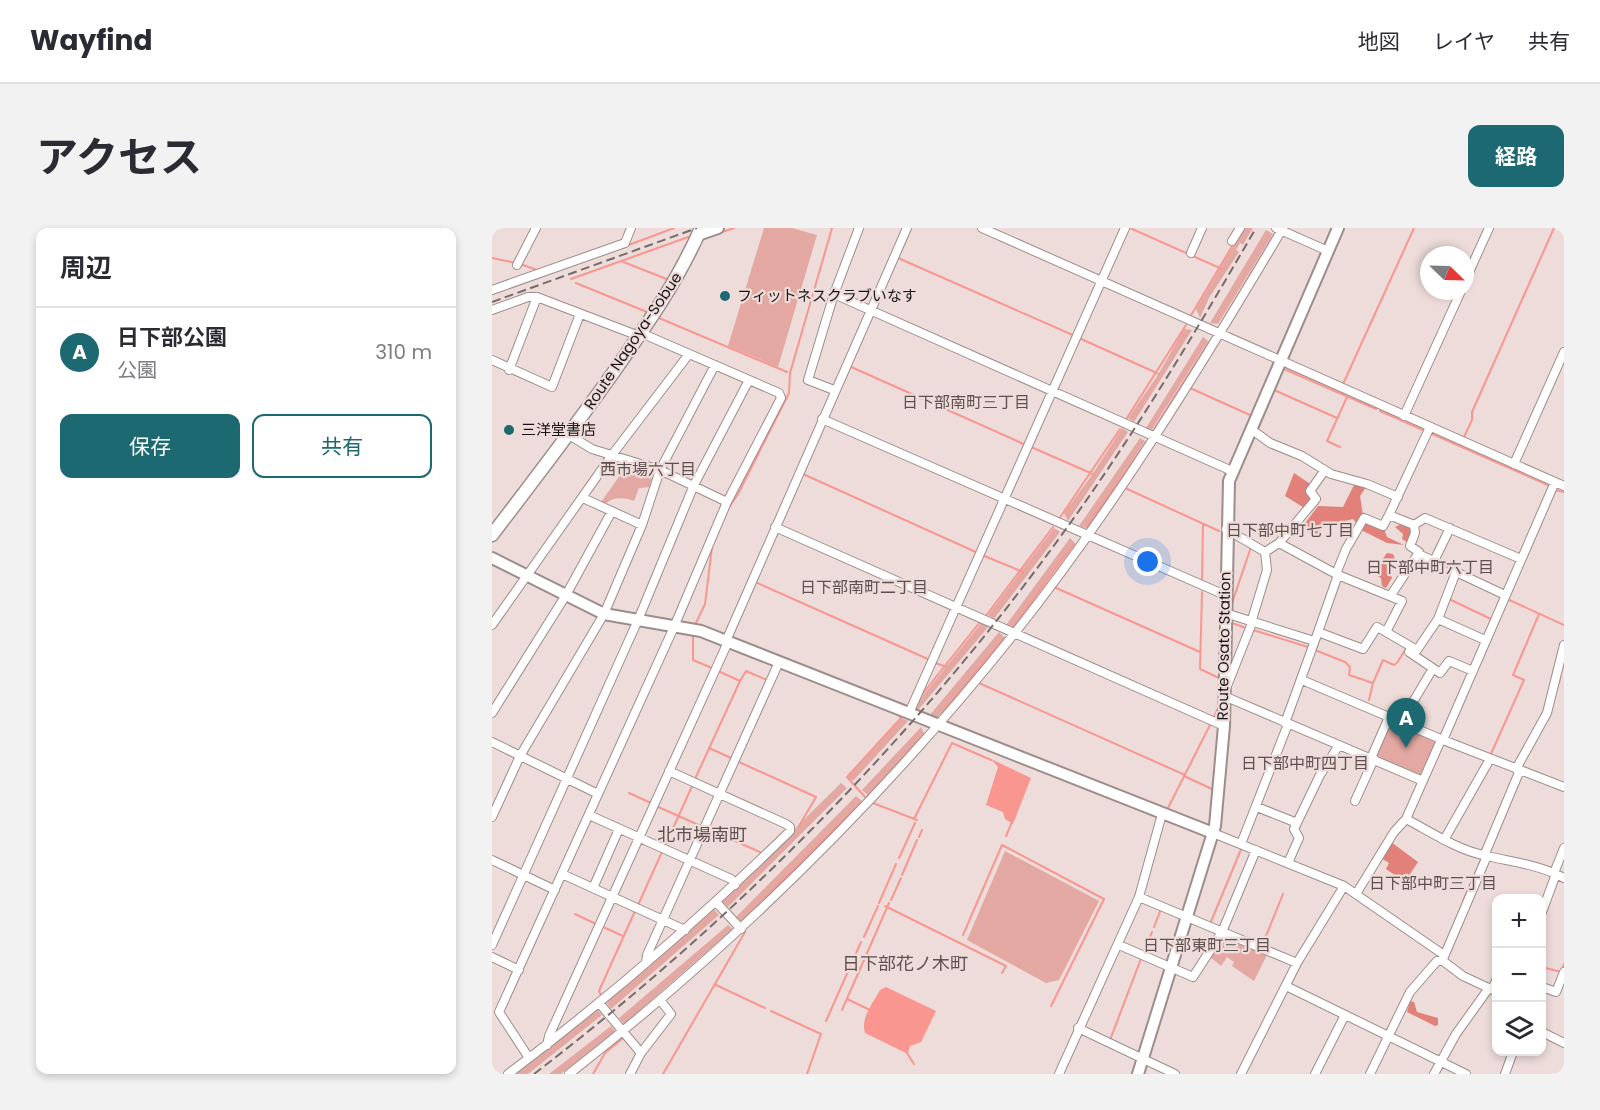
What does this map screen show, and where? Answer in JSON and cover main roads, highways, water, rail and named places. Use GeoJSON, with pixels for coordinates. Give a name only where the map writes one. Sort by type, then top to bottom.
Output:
{"type":"FeatureCollection","features":[{"type":"Feature","properties":{"kind":"main road"},"geometry":{"type":"LineString","coordinates":[[700,232],[718,228]]}},
{"type":"Feature","properties":{"kind":"main road","name":"Route Osato Station"},"geometry":{"type":"LineString","coordinates":[[1138,1074],[1213,833],[1224,726],[1226,529],[1228,491],[1232,471],[1338,228]]}},
{"type":"Feature","properties":{"kind":"main road","name":"Route Nagoya-Sobue"},"geometry":{"type":"LineString","coordinates":[[492,535],[569,435],[640,335],[679,276],[700,232]]}},
{"type":"Feature","properties":{"kind":"main road"},"geometry":{"type":"LineString","coordinates":[[492,558],[604,614],[701,631],[1213,833]]}},
{"type":"Feature","properties":{"kind":"waterway"},"geometry":{"type":"LineString","coordinates":[[626,246],[674,228]]}},
{"type":"Feature","properties":{"kind":"waterway"},"geometry":{"type":"LineString","coordinates":[[711,236],[734,228]]}},
{"type":"Feature","properties":{"kind":"waterway"},"geometry":{"type":"LineString","coordinates":[[728,509],[738,494],[789,393],[790,373],[832,228]]}},
{"type":"Feature","properties":{"kind":"waterway"},"geometry":{"type":"LineString","coordinates":[[903,247],[911,228]]}},
{"type":"Feature","properties":{"kind":"waterway"},"geometry":{"type":"LineString","coordinates":[[1130,228],[1222,269]]}},
{"type":"Feature","properties":{"kind":"waterway"},"geometry":{"type":"LineString","coordinates":[[1343,384],[1414,228]]}},
{"type":"Feature","properties":{"kind":"waterway"},"geometry":{"type":"LineString","coordinates":[[1464,437],[1472,420],[1472,412],[1554,228]]}},
{"type":"Feature","properties":{"kind":"waterway"},"geometry":{"type":"LineString","coordinates":[[1220,325],[1274,235]]}},
{"type":"Feature","properties":{"kind":"waterway"},"geometry":{"type":"LineString","coordinates":[[571,279],[691,236]]}},
{"type":"Feature","properties":{"kind":"waterway"},"geometry":{"type":"LineString","coordinates":[[1190,317],[1234,243]]}},
{"type":"Feature","properties":{"kind":"waterway"},"geometry":{"type":"LineString","coordinates":[[492,258],[516,263]]}},
{"type":"Feature","properties":{"kind":"waterway"},"geometry":{"type":"LineString","coordinates":[[898,258],[1075,336]]}},
{"type":"Feature","properties":{"kind":"waterway"},"geometry":{"type":"LineString","coordinates":[[621,261],[669,280]]}},
{"type":"Feature","properties":{"kind":"waterway"},"geometry":{"type":"LineString","coordinates":[[520,264],[540,271]]}},
{"type":"Feature","properties":{"kind":"waterway"},"geometry":{"type":"LineString","coordinates":[[576,283],[647,312]]}},
{"type":"Feature","properties":{"kind":"waterway"},"geometry":{"type":"LineString","coordinates":[[659,318],[787,372]]}},
{"type":"Feature","properties":{"kind":"waterway"},"geometry":{"type":"LineString","coordinates":[[1125,421],[1186,325]]}},
{"type":"Feature","properties":{"kind":"waterway"},"geometry":{"type":"LineString","coordinates":[[1079,338],[1159,374]]}},
{"type":"Feature","properties":{"kind":"waterway"},"geometry":{"type":"LineString","coordinates":[[1153,431],[1209,342]]}},
{"type":"Feature","properties":{"kind":"waterway"},"geometry":{"type":"LineString","coordinates":[[849,366],[1026,445]]}},
{"type":"Feature","properties":{"kind":"waterway"},"geometry":{"type":"LineString","coordinates":[[1284,369],[1376,409]]}},
{"type":"Feature","properties":{"kind":"waterway"},"geometry":{"type":"LineString","coordinates":[[1190,388],[1250,415]]}},
{"type":"Feature","properties":{"kind":"waterway"},"geometry":{"type":"LineString","coordinates":[[1274,390],[1337,418]]}},
{"type":"Feature","properties":{"kind":"waterway"},"geometry":{"type":"LineString","coordinates":[[1340,447],[1327,441],[1347,397]]}},
{"type":"Feature","properties":{"kind":"waterway"},"geometry":{"type":"LineString","coordinates":[[1380,411],[1425,431]]}},
{"type":"Feature","properties":{"kind":"waterway"},"geometry":{"type":"LineString","coordinates":[[1059,519],[1120,429]]}},
{"type":"Feature","properties":{"kind":"waterway"},"geometry":{"type":"LineString","coordinates":[[1430,433],[1550,486]]}},
{"type":"Feature","properties":{"kind":"waterway"},"geometry":{"type":"LineString","coordinates":[[1087,527],[1146,442]]}},
{"type":"Feature","properties":{"kind":"waterway"},"geometry":{"type":"LineString","coordinates":[[1031,447],[1093,474]]}},
{"type":"Feature","properties":{"kind":"waterway"},"geometry":{"type":"LineString","coordinates":[[803,474],[978,553]]}},
{"type":"Feature","properties":{"kind":"waterway"},"geometry":{"type":"LineString","coordinates":[[1125,488],[1219,531]]}},
{"type":"Feature","properties":{"kind":"waterway"},"geometry":{"type":"LineString","coordinates":[[1555,490],[1564,492]]}},
{"type":"Feature","properties":{"kind":"waterway"},"geometry":{"type":"LineString","coordinates":[[1202,583],[1203,524]]}},
{"type":"Feature","properties":{"kind":"waterway"},"geometry":{"type":"LineString","coordinates":[[985,617],[1053,527]]}},
{"type":"Feature","properties":{"kind":"waterway"},"geometry":{"type":"LineString","coordinates":[[1012,628],[1074,544]]}},
{"type":"Feature","properties":{"kind":"waterway"},"geometry":{"type":"LineString","coordinates":[[695,625],[705,604],[712,547]]}},
{"type":"Feature","properties":{"kind":"waterway"},"geometry":{"type":"LineString","coordinates":[[1231,606],[1251,547]]}},
{"type":"Feature","properties":{"kind":"waterway"},"geometry":{"type":"LineString","coordinates":[[982,555],[1023,572]]}},
{"type":"Feature","properties":{"kind":"waterway"},"geometry":{"type":"LineString","coordinates":[[1436,562],[1452,569],[1453,573]]}},
{"type":"Feature","properties":{"kind":"waterway"},"geometry":{"type":"LineString","coordinates":[[755,582],[930,660]]}},
{"type":"Feature","properties":{"kind":"waterway"},"geometry":{"type":"LineString","coordinates":[[1054,587],[1200,652]]}},
{"type":"Feature","properties":{"kind":"waterway"},"geometry":{"type":"LineString","coordinates":[[1202,592],[1200,669],[1219,678]]}},
{"type":"Feature","properties":{"kind":"waterway"},"geometry":{"type":"LineString","coordinates":[[1449,599],[1491,619]]}},
{"type":"Feature","properties":{"kind":"waterway"},"geometry":{"type":"LineString","coordinates":[[1507,599],[1564,625]]}},
{"type":"Feature","properties":{"kind":"waterway"},"geometry":{"type":"LineString","coordinates":[[1490,756],[1524,680],[1513,675],[1539,614]]}},
{"type":"Feature","properties":{"kind":"waterway"},"geometry":{"type":"LineString","coordinates":[[920,697],[980,622]]}},
{"type":"Feature","properties":{"kind":"waterway"},"geometry":{"type":"LineString","coordinates":[[1229,622],[1246,628]]}},
{"type":"Feature","properties":{"kind":"waterway"},"geometry":{"type":"LineString","coordinates":[[1253,630],[1308,647]]}},
{"type":"Feature","properties":{"kind":"waterway"},"geometry":{"type":"LineString","coordinates":[[693,635],[693,660],[712,668]]}},
{"type":"Feature","properties":{"kind":"waterway"},"geometry":{"type":"LineString","coordinates":[[942,713],[1004,638]]}},
{"type":"Feature","properties":{"kind":"waterway"},"geometry":{"type":"LineString","coordinates":[[1373,683],[1383,660],[1394,665],[1407,647]]}},
{"type":"Feature","properties":{"kind":"waterway"},"geometry":{"type":"LineString","coordinates":[[1315,650],[1345,662],[1350,667],[1349,675],[1373,683],[1369,700]]}},
{"type":"Feature","properties":{"kind":"waterway"},"geometry":{"type":"LineString","coordinates":[[935,663],[947,667]]}},
{"type":"Feature","properties":{"kind":"waterway"},"geometry":{"type":"LineString","coordinates":[[1563,668],[1564,663]]}},
{"type":"Feature","properties":{"kind":"waterway"},"geometry":{"type":"LineString","coordinates":[[695,779],[740,681],[718,671]]}},
{"type":"Feature","properties":{"kind":"waterway"},"geometry":{"type":"LineString","coordinates":[[740,681],[746,671],[767,680]]}},
{"type":"Feature","properties":{"kind":"waterway"},"geometry":{"type":"LineString","coordinates":[[1559,683],[1561,673]]}},
{"type":"Feature","properties":{"kind":"waterway"},"geometry":{"type":"LineString","coordinates":[[979,683],[1185,775]]}},
{"type":"Feature","properties":{"kind":"waterway"},"geometry":{"type":"LineString","coordinates":[[916,704],[918,710],[926,715]]}},
{"type":"Feature","properties":{"kind":"waterway"},"geometry":{"type":"LineString","coordinates":[[1213,719],[1219,706]]}},
{"type":"Feature","properties":{"kind":"waterway"},"geometry":{"type":"LineString","coordinates":[[897,714],[901,718],[847,777],[866,798],[924,734]]}},
{"type":"Feature","properties":{"kind":"waterway"},"geometry":{"type":"LineString","coordinates":[[1167,810],[1210,725]]}},
{"type":"Feature","properties":{"kind":"waterway"},"geometry":{"type":"LineString","coordinates":[[914,819],[952,743],[991,760]]}},
{"type":"Feature","properties":{"kind":"waterway"},"geometry":{"type":"LineString","coordinates":[[709,748],[731,758]]}},
{"type":"Feature","properties":{"kind":"waterway"},"geometry":{"type":"LineString","coordinates":[[739,762],[816,797],[799,826]]}},
{"type":"Feature","properties":{"kind":"waterway"},"geometry":{"type":"LineString","coordinates":[[1184,776],[1214,790]]}},
{"type":"Feature","properties":{"kind":"waterway"},"geometry":{"type":"LineString","coordinates":[[665,846],[693,784]]}},
{"type":"Feature","properties":{"kind":"waterway"},"geometry":{"type":"LineString","coordinates":[[629,793],[651,803]]}},
{"type":"Feature","properties":{"kind":"waterway"},"geometry":{"type":"LineString","coordinates":[[741,922],[862,802]]}},
{"type":"Feature","properties":{"kind":"waterway"},"geometry":{"type":"LineString","coordinates":[[873,803],[917,820]]}},
{"type":"Feature","properties":{"kind":"waterway"},"geometry":{"type":"LineString","coordinates":[[656,806],[701,826]]}},
{"type":"Feature","properties":{"kind":"waterway"},"geometry":{"type":"LineString","coordinates":[[1006,836],[1012,822]]}},
{"type":"Feature","properties":{"kind":"waterway"},"geometry":{"type":"LineString","coordinates":[[899,858],[915,823]]}},
{"type":"Feature","properties":{"kind":"waterway"},"geometry":{"type":"LineString","coordinates":[[708,829],[762,853]]}},
{"type":"Feature","properties":{"kind":"waterway"},"geometry":{"type":"LineString","coordinates":[[919,837],[922,830]]}},
{"type":"Feature","properties":{"kind":"waterway"},"geometry":{"type":"LineString","coordinates":[[902,875],[917,840]]}},
{"type":"Feature","properties":{"kind":"waterway"},"geometry":{"type":"LineString","coordinates":[[963,935],[1002,845],[1104,899],[1051,1006]]}},
{"type":"Feature","properties":{"kind":"waterway"},"geometry":{"type":"LineString","coordinates":[[1210,924],[1242,847]]}},
{"type":"Feature","properties":{"kind":"waterway"},"geometry":{"type":"LineString","coordinates":[[638,905],[662,852]]}},
{"type":"Feature","properties":{"kind":"waterway"},"geometry":{"type":"LineString","coordinates":[[1463,901],[1481,860],[1479,857]]}},
{"type":"Feature","properties":{"kind":"waterway"},"geometry":{"type":"LineString","coordinates":[[879,903],[896,864]]}},
{"type":"Feature","properties":{"kind":"waterway"},"geometry":{"type":"LineString","coordinates":[[891,900],[901,878]]}},
{"type":"Feature","properties":{"kind":"waterway"},"geometry":{"type":"LineString","coordinates":[[1262,946],[1283,894]]}},
{"type":"Feature","properties":{"kind":"waterway"},"geometry":{"type":"LineString","coordinates":[[842,1010],[889,903]]}},
{"type":"Feature","properties":{"kind":"waterway"},"geometry":{"type":"LineString","coordinates":[[1454,925],[1462,905]]}},
{"type":"Feature","properties":{"kind":"waterway"},"geometry":{"type":"LineString","coordinates":[[864,937],[878,906]]}},
{"type":"Feature","properties":{"kind":"waterway"},"geometry":{"type":"LineString","coordinates":[[885,906],[1006,966],[1002,973]]}},
{"type":"Feature","properties":{"kind":"waterway"},"geometry":{"type":"LineString","coordinates":[[1154,927],[1161,909]]}},
{"type":"Feature","properties":{"kind":"waterway"},"geometry":{"type":"LineString","coordinates":[[601,995],[599,991],[635,911]]}},
{"type":"Feature","properties":{"kind":"waterway"},"geometry":{"type":"LineString","coordinates":[[575,914],[596,924]]}},
{"type":"Feature","properties":{"kind":"waterway"},"geometry":{"type":"LineString","coordinates":[[601,926],[623,936]]}},
{"type":"Feature","properties":{"kind":"waterway"},"geometry":{"type":"LineString","coordinates":[[663,1074],[745,932]]}},
{"type":"Feature","properties":{"kind":"waterway"},"geometry":{"type":"LineString","coordinates":[[1144,952],[1152,932]]}},
{"type":"Feature","properties":{"kind":"waterway"},"geometry":{"type":"LineString","coordinates":[[826,1021],[861,942]]}},
{"type":"Feature","properties":{"kind":"waterway"},"geometry":{"type":"LineString","coordinates":[[1110,1040],[1142,956]]}},
{"type":"Feature","properties":{"kind":"waterway"},"geometry":{"type":"LineString","coordinates":[[1290,985],[1302,962]]}},
{"type":"Feature","properties":{"kind":"waterway"},"geometry":{"type":"LineString","coordinates":[[1546,968],[1561,972],[1564,964]]}},
{"type":"Feature","properties":{"kind":"waterway"},"geometry":{"type":"LineString","coordinates":[[1072,1036],[1097,981]]}},
{"type":"Feature","properties":{"kind":"waterway"},"geometry":{"type":"LineString","coordinates":[[716,985],[765,1008]]}},
{"type":"Feature","properties":{"kind":"waterway"},"geometry":{"type":"LineString","coordinates":[[847,999],[870,1010]]}},
{"type":"Feature","properties":{"kind":"waterway"},"geometry":{"type":"LineString","coordinates":[[771,1011],[821,1034],[807,1074]]}},
{"type":"Feature","properties":{"kind":"waterway"},"geometry":{"type":"LineString","coordinates":[[593,1074],[605,1053],[622,1039]]}},
{"type":"Feature","properties":{"kind":"waterway"},"geometry":{"type":"LineString","coordinates":[[907,1053],[914,1064]]}},
{"type":"Feature","properties":{"kind":"railway"},"geometry":{"type":"LineString","coordinates":[[492,302],[697,228]]}},
{"type":"Feature","properties":{"kind":"railway"},"geometry":{"type":"LineString","coordinates":[[534,1074],[615,1010],[768,873],[910,725],[976,646],[1039,565],[1099,482],[1180,356],[1256,228]]}},
{"type":"Feature","properties":{"kind":"place","name":"フィットネスクラブいなす"},"geometry":{"type":"Point","coordinates":[725,296]}},
{"type":"Feature","properties":{"kind":"place","name":"三洋堂書店"},"geometry":{"type":"Point","coordinates":[509,430]}},
{"type":"Feature","properties":{"kind":"place","name":"日下部公園"},"geometry":{"type":"Point","coordinates":[1406,748]}},
{"type":"Feature","properties":{"kind":"district","name":"日下部南町三丁目"},"geometry":{"type":"Point","coordinates":[966,402]}},
{"type":"Feature","properties":{"kind":"district","name":"西市場六丁目"},"geometry":{"type":"Point","coordinates":[648,469]}},
{"type":"Feature","properties":{"kind":"district","name":"日下部中町七丁目"},"geometry":{"type":"Point","coordinates":[1290,530]}},
{"type":"Feature","properties":{"kind":"district","name":"日下部中町六丁目"},"geometry":{"type":"Point","coordinates":[1430,567]}},
{"type":"Feature","properties":{"kind":"district","name":"日下部南町二丁目"},"geometry":{"type":"Point","coordinates":[864,587]}},
{"type":"Feature","properties":{"kind":"district","name":"日下部中町四丁目"},"geometry":{"type":"Point","coordinates":[1305,763]}},
{"type":"Feature","properties":{"kind":"district","name":"北市場南町"},"geometry":{"type":"Point","coordinates":[702,835]}},
{"type":"Feature","properties":{"kind":"district","name":"日下部中町三丁目"},"geometry":{"type":"Point","coordinates":[1433,883]}},
{"type":"Feature","properties":{"kind":"district","name":"日下部東町三丁目"},"geometry":{"type":"Point","coordinates":[1207,945]}},
{"type":"Feature","properties":{"kind":"district","name":"日下部花ノ木町"},"geometry":{"type":"Point","coordinates":[905,964]}}]}
